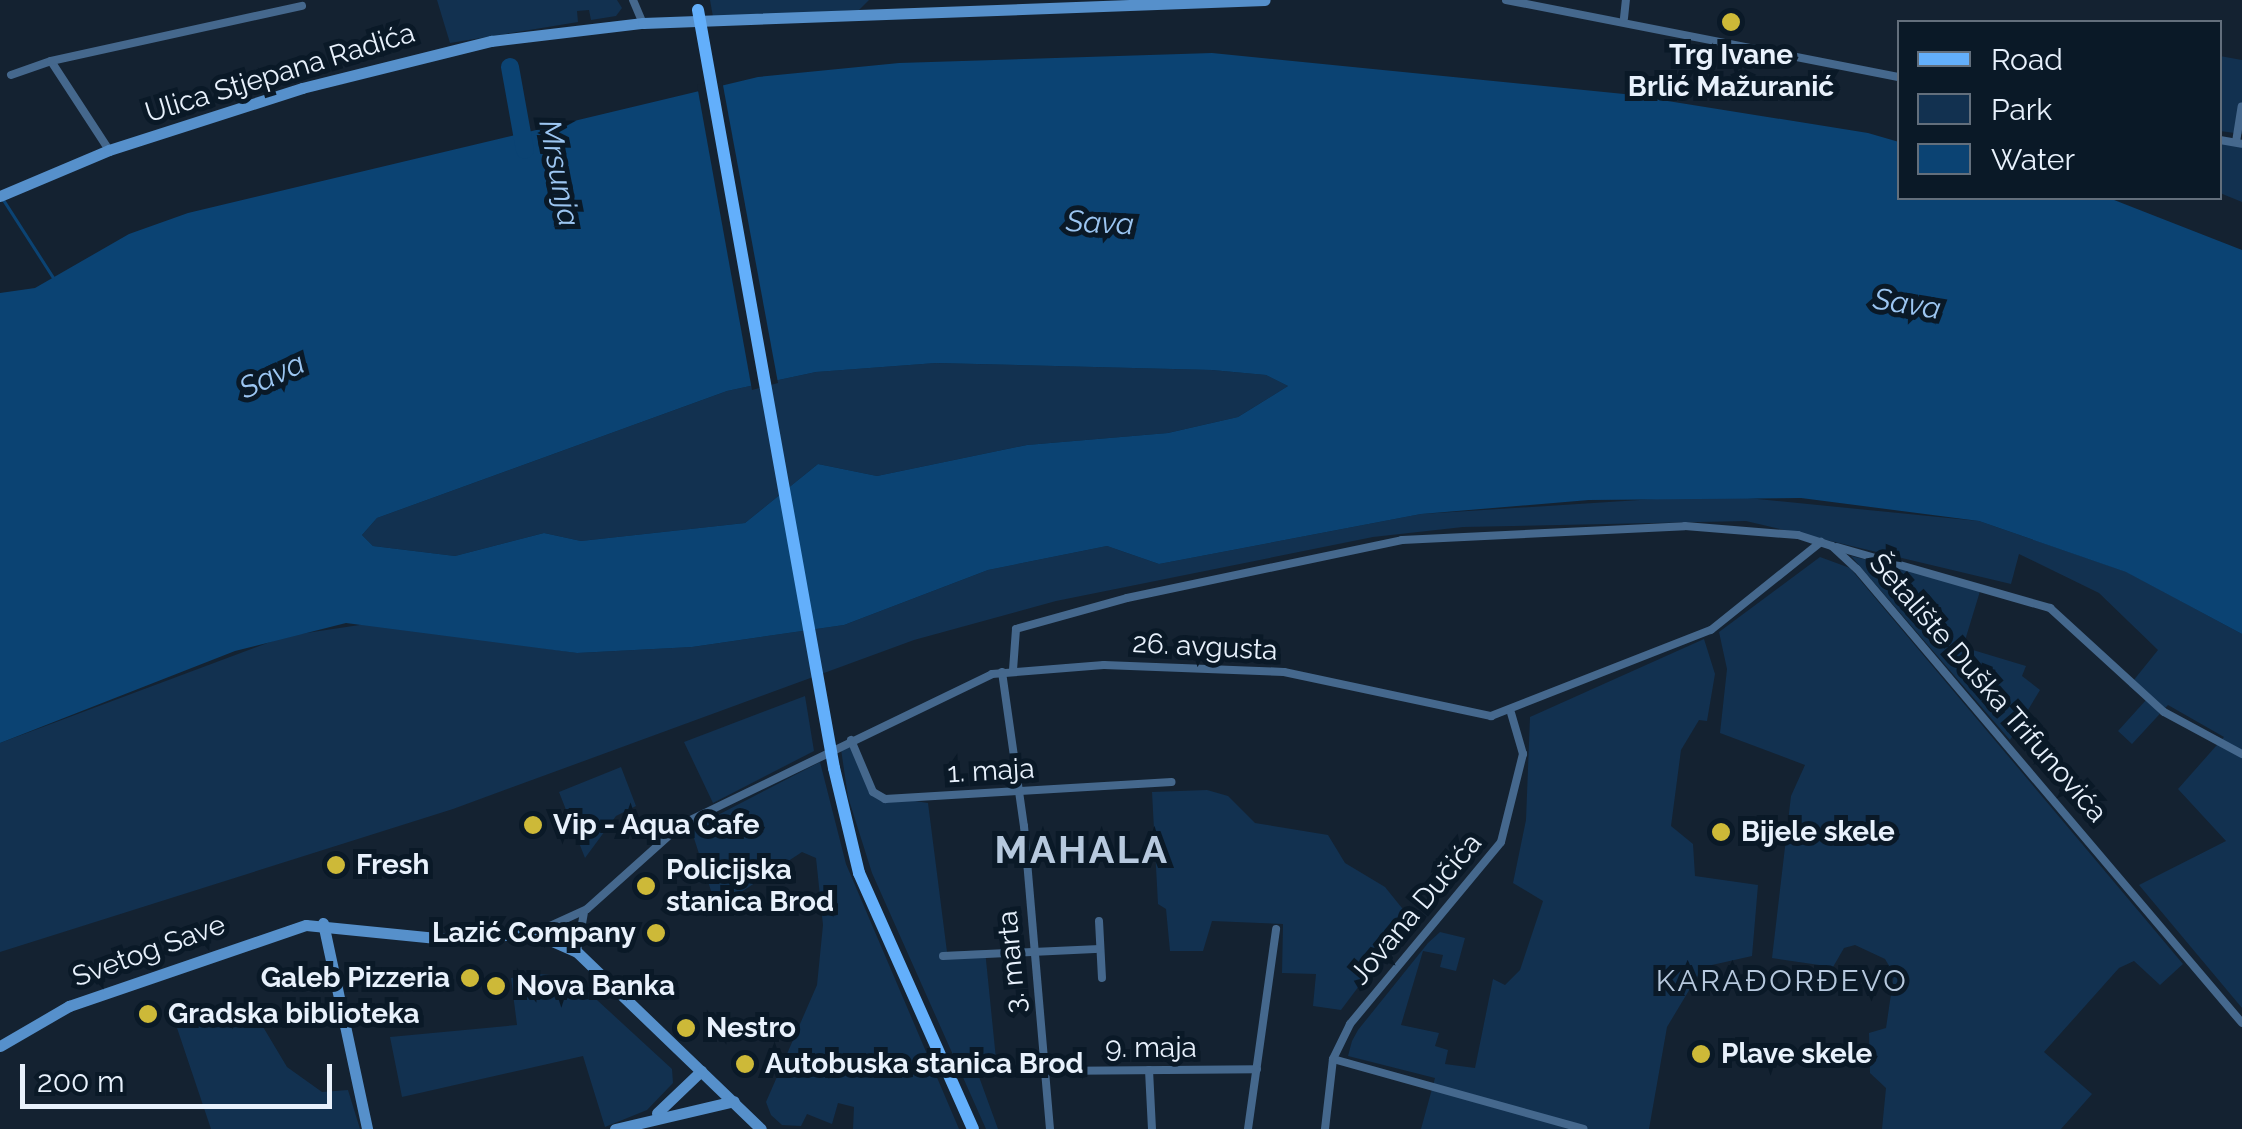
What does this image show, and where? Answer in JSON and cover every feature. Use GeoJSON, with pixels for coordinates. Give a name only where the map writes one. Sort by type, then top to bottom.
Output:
{"type":"FeatureCollection","features":[{"type":"Feature","properties":{"kind":"main road","name":"Ulica Stjepana Radića"},"geometry":{"type":"LineString","coordinates":[[4,194],[110,150],[443,51],[643,23],[1265,0]]}},
{"type":"Feature","properties":{"kind":"main road"},"geometry":{"type":"LineString","coordinates":[[698,5],[834,768],[859,873],[973,1129]]}},
{"type":"Feature","properties":{"kind":"main road"},"geometry":{"type":"LineString","coordinates":[[367,1129],[323,924],[446,940],[534,934],[577,952],[761,1129]]}},
{"type":"Feature","properties":{"kind":"main road","name":"Svetog Save"},"geometry":{"type":"LineString","coordinates":[[0,1046],[69,1006],[323,924]]}},
{"type":"Feature","properties":{"kind":"main road"},"geometry":{"type":"LineString","coordinates":[[652,1117],[701,1070]]}},
{"type":"Feature","properties":{"kind":"main road"},"geometry":{"type":"LineString","coordinates":[[615,1129],[652,1117],[734,1101]]}},
{"type":"Feature","properties":{"kind":"street"},"geometry":{"type":"LineString","coordinates":[[632,0],[643,23]]}},
{"type":"Feature","properties":{"kind":"street"},"geometry":{"type":"LineString","coordinates":[[1506,0],[1624,18],[1897,75]]}},
{"type":"Feature","properties":{"kind":"street"},"geometry":{"type":"LineString","coordinates":[[1624,18],[1626,0]]}},
{"type":"Feature","properties":{"kind":"street","name":"Ulica Stjepana Radića"},"geometry":{"type":"LineString","coordinates":[[11,75],[51,61],[302,6]]}},
{"type":"Feature","properties":{"kind":"street"},"geometry":{"type":"LineString","coordinates":[[51,61],[110,150]]}},
{"type":"Feature","properties":{"kind":"street"},"geometry":{"type":"LineString","coordinates":[[2239,143],[2242,106]]}},
{"type":"Feature","properties":{"kind":"street","name":"Šetalište Duška Trifunovića"},"geometry":{"type":"LineString","coordinates":[[1013,670],[1016,629],[1127,598],[1402,540],[1476,531],[1729,526],[1821,542],[1832,546],[2242,1024]]}},
{"type":"Feature","properties":{"kind":"street","name":"26. avgusta"},"geometry":{"type":"LineString","coordinates":[[534,934],[587,909],[682,824],[851,740],[1002,672],[1104,664],[1284,672],[1470,715],[1512,713],[1711,630],[1821,542]]}},
{"type":"Feature","properties":{"kind":"street"},"geometry":{"type":"LineString","coordinates":[[1832,546],[2050,608],[2164,712],[2242,754]]}},
{"type":"Feature","properties":{"kind":"street","name":"3. marta"},"geometry":{"type":"LineString","coordinates":[[1002,672],[1020,792],[1050,1129]]}},
{"type":"Feature","properties":{"kind":"street","name":"Jovana Dučića"},"geometry":{"type":"LineString","coordinates":[[1325,1129],[1333,1059],[1350,1024],[1501,842],[1523,754],[1512,713]]}},
{"type":"Feature","properties":{"kind":"street","name":"1. maja"},"geometry":{"type":"LineString","coordinates":[[851,740],[872,792],[885,798],[1170,782]]}},
{"type":"Feature","properties":{"kind":"street"},"geometry":{"type":"LineString","coordinates":[[577,952],[587,909]]}},
{"type":"Feature","properties":{"kind":"street"},"geometry":{"type":"LineString","coordinates":[[1099,921],[1102,978]]}},
{"type":"Feature","properties":{"kind":"street"},"geometry":{"type":"LineString","coordinates":[[1248,1129],[1276,929]]}},
{"type":"Feature","properties":{"kind":"street"},"geometry":{"type":"LineString","coordinates":[[944,956],[1100,949]]}},
{"type":"Feature","properties":{"kind":"street"},"geometry":{"type":"LineString","coordinates":[[1333,1059],[1582,1129]]}},
{"type":"Feature","properties":{"kind":"street","name":"9. maja"},"geometry":{"type":"LineString","coordinates":[[1045,1071],[1257,1069]]}},
{"type":"Feature","properties":{"kind":"street"},"geometry":{"type":"LineString","coordinates":[[1148,1070],[1152,1129]]}},
{"type":"Feature","properties":{"kind":"green space"},"geometry":{"type":"Polygon","coordinates":[[[437,0],[617,0],[622,8],[616,16],[591,20],[589,10],[577,11],[578,22],[450,43],[437,0]]]}},
{"type":"Feature","properties":{"kind":"green space"},"geometry":{"type":"Polygon","coordinates":[[[710,0],[869,0],[859,10],[713,17],[710,0]]]}},
{"type":"Feature","properties":{"kind":"green space"},"geometry":{"type":"Polygon","coordinates":[[[2222,56],[2242,60],[2242,134],[2222,131],[2222,56]]]}},
{"type":"Feature","properties":{"kind":"green space"},"geometry":{"type":"Polygon","coordinates":[[[2222,141],[2242,144],[2242,202],[2222,194],[2222,141]]]}},
{"type":"Feature","properties":{"kind":"green space"},"geometry":{"type":"Polygon","coordinates":[[[936,363],[1212,370],[1266,375],[1288,386],[1238,417],[1168,433],[1027,445],[877,476],[818,464],[745,523],[581,541],[544,533],[455,556],[373,546],[362,535],[377,518],[727,391],[816,372],[936,363]]]}},
{"type":"Feature","properties":{"kind":"green space"},"geometry":{"type":"Polygon","coordinates":[[[1717,495],[1979,521],[2127,572],[2242,634],[2242,1008],[2139,885],[2226,841],[2178,789],[2224,737],[2168,705],[2132,744],[2118,731],[2146,700],[2129,686],[2158,650],[2099,593],[2019,554],[2011,584],[1746,521],[1463,527],[1373,537],[1056,601],[914,640],[453,809],[0,952],[0,743],[286,636],[373,623],[577,653],[692,647],[844,625],[988,570],[1107,546],[1159,564],[1421,514],[1717,495]]]}},
{"type":"Feature","properties":{"kind":"green space"},"geometry":{"type":"Polygon","coordinates":[[[1851,556],[1981,588],[1963,647],[2026,666],[2022,676],[2040,690],[2010,740],[1851,556]]]}},
{"type":"Feature","properties":{"kind":"green space"},"geometry":{"type":"Polygon","coordinates":[[[1820,557],[1850,568],[2183,964],[2160,985],[2134,961],[2119,968],[2044,1052],[2092,1094],[2061,1129],[1882,1129],[1886,1088],[1870,1073],[1869,1033],[1886,1028],[1894,974],[1885,959],[1855,945],[1844,948],[1833,967],[1772,958],[1791,796],[1805,765],[1720,733],[1727,669],[1719,632],[1820,557]]]}},
{"type":"Feature","properties":{"kind":"green space"},"geometry":{"type":"Polygon","coordinates":[[[1704,639],[1715,674],[1707,721],[1699,720],[1681,750],[1671,826],[1693,844],[1695,876],[1758,885],[1752,956],[1703,967],[1667,1027],[1649,1129],[1421,1129],[1435,1078],[1348,1056],[1358,1030],[1428,943],[1440,932],[1465,938],[1456,971],[1440,967],[1443,955],[1423,951],[1401,1025],[1439,1033],[1435,1046],[1448,1050],[1445,1064],[1475,1068],[1493,979],[1505,985],[1520,970],[1543,901],[1513,883],[1526,820],[1530,717],[1704,639]]]}},
{"type":"Feature","properties":{"kind":"green space"},"geometry":{"type":"Polygon","coordinates":[[[805,696],[814,751],[713,803],[684,742],[805,696]]]}},
{"type":"Feature","properties":{"kind":"green space"},"geometry":{"type":"Polygon","coordinates":[[[850,744],[870,794],[928,803],[947,952],[985,950],[996,1059],[974,1063],[998,1129],[986,1129],[872,873],[848,797],[841,749],[850,744]]]}},
{"type":"Feature","properties":{"kind":"green space"},"geometry":{"type":"Polygon","coordinates":[[[820,762],[846,864],[959,1129],[853,1129],[854,1107],[838,1103],[832,1124],[807,1114],[801,1126],[782,1125],[771,1115],[766,1102],[817,985],[823,925],[816,858],[802,852],[732,898],[713,897],[691,829],[820,762]]]}},
{"type":"Feature","properties":{"kind":"green space"},"geometry":{"type":"Polygon","coordinates":[[[621,767],[636,806],[616,816],[585,858],[559,792],[621,767]]]}},
{"type":"Feature","properties":{"kind":"green space"},"geometry":{"type":"Polygon","coordinates":[[[1207,790],[1228,796],[1255,823],[1328,835],[1345,863],[1385,887],[1410,918],[1341,1010],[1313,1006],[1316,974],[1282,973],[1283,924],[1212,921],[1203,951],[1170,951],[1166,909],[1158,904],[1152,792],[1207,790]]]}},
{"type":"Feature","properties":{"kind":"green space"},"geometry":{"type":"Polygon","coordinates":[[[539,974],[572,977],[672,1069],[673,1083],[647,1110],[605,1127],[583,1056],[402,1097],[390,1037],[517,1025],[511,978],[539,974]]]}},
{"type":"Feature","properties":{"kind":"green space"},"geometry":{"type":"Polygon","coordinates":[[[250,1005],[287,1067],[322,1092],[348,1090],[360,1129],[211,1129],[175,1022],[185,1018],[189,1026],[250,1005]]]}},
{"type":"Feature","properties":{"kind":"water","name":"Sava"},"geometry":{"type":"Polygon","coordinates":[[[1212,53],[1624,94],[1868,133],[1897,141],[1897,200],[2114,200],[2242,250],[2242,634],[2126,572],[1979,521],[1801,498],[1589,500],[1421,514],[1159,564],[1107,546],[988,570],[844,625],[692,647],[577,653],[346,623],[235,651],[0,743],[0,293],[35,288],[129,234],[188,213],[758,77],[899,63],[1212,53]],[[936,363],[816,372],[727,391],[377,518],[362,535],[373,546],[455,556],[544,533],[581,541],[745,523],[818,464],[877,476],[1027,445],[1168,433],[1238,417],[1288,386],[1266,375],[1212,370],[936,363]]]}},
{"type":"Feature","properties":{"kind":"pier"},"geometry":{"type":"Polygon","coordinates":[[[722,80],[778,383],[752,390],[697,85],[722,80]]]}},
{"type":"Feature","properties":{"kind":"waterway","name":"Mrsunja"},"geometry":{"type":"LineString","coordinates":[[510,67],[525,150]]}},
{"type":"Feature","properties":{"kind":"waterway"},"geometry":{"type":"LineString","coordinates":[[3,199],[53,277]]}},
{"type":"Feature","properties":{"kind":"place","name":"Trg Ivane Brlić Mažuranić"},"geometry":{"type":"Point","coordinates":[1731,22]}},
{"type":"Feature","properties":{"kind":"place","name":"Vip - Aqua Cafe"},"geometry":{"type":"Point","coordinates":[533,825]}},
{"type":"Feature","properties":{"kind":"place","name":"Bijele skele"},"geometry":{"type":"Point","coordinates":[1721,832]}},
{"type":"Feature","properties":{"kind":"place","name":"Fresh"},"geometry":{"type":"Point","coordinates":[336,865]}},
{"type":"Feature","properties":{"kind":"place","name":"Policijska stanica Brod"},"geometry":{"type":"Point","coordinates":[646,886]}},
{"type":"Feature","properties":{"kind":"place","name":"Lazić Company"},"geometry":{"type":"Point","coordinates":[656,933]}},
{"type":"Feature","properties":{"kind":"place","name":"Galeb Pizzeria"},"geometry":{"type":"Point","coordinates":[470,978]}},
{"type":"Feature","properties":{"kind":"place","name":"Nova Banka"},"geometry":{"type":"Point","coordinates":[496,986]}},
{"type":"Feature","properties":{"kind":"place","name":"Gradska biblioteka"},"geometry":{"type":"Point","coordinates":[148,1014]}},
{"type":"Feature","properties":{"kind":"place","name":"Nestro"},"geometry":{"type":"Point","coordinates":[686,1028]}},
{"type":"Feature","properties":{"kind":"place","name":"Plave skele"},"geometry":{"type":"Point","coordinates":[1701,1054]}},
{"type":"Feature","properties":{"kind":"place","name":"Autobuska stanica Brod"},"geometry":{"type":"Point","coordinates":[745,1064]}},
{"type":"Feature","properties":{"kind":"district","name":"MAHALA"},"geometry":{"type":"Point","coordinates":[1082,850]}},
{"type":"Feature","properties":{"kind":"district","name":"KARAĐORĐEVO"},"geometry":{"type":"Point","coordinates":[1782,981]}}]}
